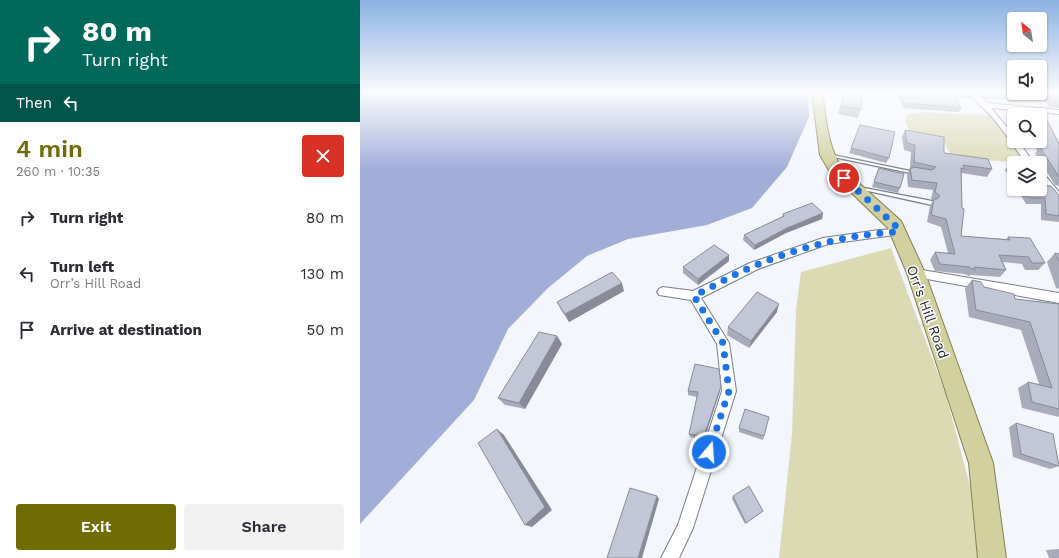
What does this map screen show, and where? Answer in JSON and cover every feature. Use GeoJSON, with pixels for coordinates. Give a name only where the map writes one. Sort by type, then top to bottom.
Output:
{"type":"FeatureCollection","features":[{"type":"Feature","properties":{"kind":"main road","name":"Orr’s Hill Road"},"geometry":{"type":"LineString","coordinates":[[820,118],[827,155],[835,169],[895,225],[916,273],[981,463],[992,558]]}},
{"type":"Feature","properties":{"kind":"street"},"geometry":{"type":"LineString","coordinates":[[997,118],[1025,156]]}},
{"type":"Feature","properties":{"kind":"street"},"geometry":{"type":"LineString","coordinates":[[1047,183],[1059,198]]}},
{"type":"Feature","properties":{"kind":"street"},"geometry":{"type":"LineString","coordinates":[[663,292],[694,296],[754,266],[827,241],[879,233],[898,232]]}},
{"type":"Feature","properties":{"kind":"street"},"geometry":{"type":"LineString","coordinates":[[916,273],[1059,298]]}},
{"type":"Feature","properties":{"kind":"street"},"geometry":{"type":"LineString","coordinates":[[670,558],[685,528],[729,391],[723,343],[694,296]]}},
{"type":"Feature","properties":{"kind":"lane"},"geometry":{"type":"LineString","coordinates":[[827,155],[922,174]]}},
{"type":"Feature","properties":{"kind":"lane"},"geometry":{"type":"LineString","coordinates":[[853,187],[932,203]]}},
{"type":"Feature","properties":{"kind":"shaded area"},"geometry":{"type":"Polygon","coordinates":[[[906,118],[996,118],[1007,133],[1007,148],[1018,148],[1024,156],[1007,156],[1007,162],[952,158],[944,142],[911,133],[905,121],[906,118]]]}},
{"type":"Feature","properties":{"kind":"shaded area"},"geometry":{"type":"Polygon","coordinates":[[[891,248],[946,395],[989,558],[779,558],[792,434],[796,310],[801,272],[891,248]]]}},
{"type":"Feature","properties":{"kind":"water"},"geometry":{"type":"Polygon","coordinates":[[[360,118],[809,118],[787,167],[752,208],[707,225],[628,239],[587,256],[548,288],[508,329],[474,400],[360,524],[360,118]]]}},
{"type":"Feature","properties":{"kind":"building"},"geometry":{"type":"Polygon","coordinates":[[[1047,121],[1059,144],[1059,177],[1041,148],[1047,148],[1047,121]]]}},
{"type":"Feature","properties":{"kind":"building"},"geometry":{"type":"Polygon","coordinates":[[[860,125],[895,132],[889,158],[851,148],[860,125]]]}},
{"type":"Feature","properties":{"kind":"building"},"geometry":{"type":"Polygon","coordinates":[[[905,130],[944,137],[944,153],[988,159],[992,169],[963,165],[964,169],[961,168],[962,208],[964,209],[961,236],[1010,240],[1008,237],[1030,238],[1045,263],[1032,263],[1029,257],[999,255],[1006,270],[974,267],[975,270],[969,267],[940,264],[935,252],[955,254],[946,219],[931,215],[934,199],[937,199],[940,196],[935,192],[937,183],[912,180],[910,168],[913,167],[932,170],[936,167],[914,162],[915,145],[907,143],[905,130]]]}},
{"type":"Feature","properties":{"kind":"building"},"geometry":{"type":"Polygon","coordinates":[[[879,168],[904,174],[900,188],[874,182],[879,168]]]}},
{"type":"Feature","properties":{"kind":"building"},"geometry":{"type":"Polygon","coordinates":[[[1047,186],[1051,186],[1059,195],[1059,216],[1046,214],[1045,198],[1030,198],[1029,196],[1047,196],[1047,186]]]}},
{"type":"Feature","properties":{"kind":"building"},"geometry":{"type":"Polygon","coordinates":[[[812,203],[823,213],[787,228],[755,245],[744,235],[784,216],[783,214],[812,203]]]}},
{"type":"Feature","properties":{"kind":"building"},"geometry":{"type":"Polygon","coordinates":[[[714,245],[729,255],[698,279],[683,267],[714,245]]]}},
{"type":"Feature","properties":{"kind":"building"},"geometry":{"type":"Polygon","coordinates":[[[1055,253],[1059,254],[1059,262],[1055,253]]]}},
{"type":"Feature","properties":{"kind":"building"},"geometry":{"type":"Polygon","coordinates":[[[612,272],[622,283],[565,314],[557,302],[612,272]]]}},
{"type":"Feature","properties":{"kind":"building"},"geometry":{"type":"Polygon","coordinates":[[[972,280],[981,282],[984,287],[1014,294],[1015,299],[1059,304],[1059,409],[1032,402],[1028,382],[1052,388],[1030,322],[976,310],[972,280]]]}},
{"type":"Feature","properties":{"kind":"building"},"geometry":{"type":"Polygon","coordinates":[[[757,292],[779,304],[751,341],[728,327],[757,292]]]}},
{"type":"Feature","properties":{"kind":"building"},"geometry":{"type":"Polygon","coordinates":[[[539,332],[557,336],[519,403],[498,398],[539,332]]]}},
{"type":"Feature","properties":{"kind":"building"},"geometry":{"type":"Polygon","coordinates":[[[695,364],[719,369],[721,386],[704,436],[689,434],[698,392],[688,391],[695,364]]]}},
{"type":"Feature","properties":{"kind":"building"},"geometry":{"type":"Polygon","coordinates":[[[745,409],[769,417],[764,436],[739,428],[745,409]]]}},
{"type":"Feature","properties":{"kind":"building"},"geometry":{"type":"Polygon","coordinates":[[[1016,423],[1053,434],[1059,466],[1021,454],[1016,423]]]}},
{"type":"Feature","properties":{"kind":"building"},"geometry":{"type":"Polygon","coordinates":[[[497,429],[545,507],[525,525],[478,443],[497,429]]]}},
{"type":"Feature","properties":{"kind":"building"},"geometry":{"type":"Polygon","coordinates":[[[749,486],[763,511],[746,523],[733,496],[749,486]]]}},
{"type":"Feature","properties":{"kind":"building"},"geometry":{"type":"Polygon","coordinates":[[[630,488],[657,496],[638,558],[607,558],[630,488]]]}},
{"type":"Feature","properties":{"kind":"route"},"geometry":{"type":"LineString","coordinates":[[709,452],[729,391],[723,343],[694,296],[754,266],[827,241],[879,233],[898,232],[895,225],[844,178]]}}]}
